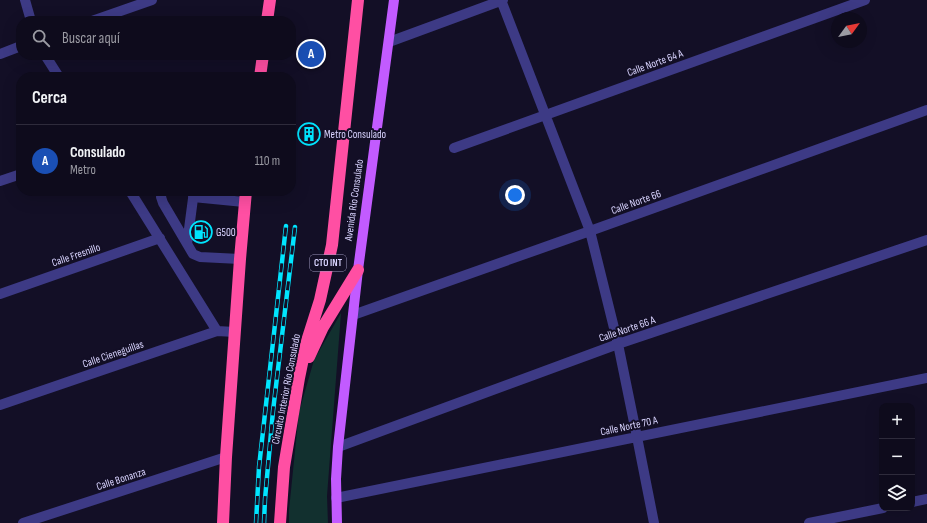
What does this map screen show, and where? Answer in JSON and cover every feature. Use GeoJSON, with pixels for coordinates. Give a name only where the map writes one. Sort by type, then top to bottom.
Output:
{"type":"FeatureCollection","features":[{"type":"Feature","properties":{"kind":"highway"},"geometry":{"type":"LineString","coordinates":[[268,16],[270,0]]}},
{"type":"Feature","properties":{"kind":"highway","name":"Circuito Interior Río Consulado"},"geometry":{"type":"LineString","coordinates":[[280,523],[284,467],[299,378],[306,344],[320,300],[332,245],[358,0]]}},
{"type":"Feature","properties":{"kind":"highway"},"geometry":{"type":"LineString","coordinates":[[261,72],[262,60]]}},
{"type":"Feature","properties":{"kind":"highway"},"geometry":{"type":"LineString","coordinates":[[223,523],[226,457],[245,196]]}},
{"type":"Feature","properties":{"kind":"highway"},"geometry":{"type":"LineString","coordinates":[[299,378],[323,327],[358,270]]}},
{"type":"Feature","properties":{"kind":"main road","name":"Avenida Río Consulado"},"geometry":{"type":"LineString","coordinates":[[337,523],[336,479],[338,447],[358,270],[394,0]]}},
{"type":"Feature","properties":{"kind":"street"},"geometry":{"type":"LineString","coordinates":[[25,0],[30,16]]}},
{"type":"Feature","properties":{"kind":"street"},"geometry":{"type":"LineString","coordinates":[[106,16],[152,0]]}},
{"type":"Feature","properties":{"kind":"street"},"geometry":{"type":"LineString","coordinates":[[389,42],[502,0],[590,231],[618,344],[654,523]]}},
{"type":"Feature","properties":{"kind":"street","name":"Calle Norte 64 A"},"geometry":{"type":"LineString","coordinates":[[454,148],[865,0]]}},
{"type":"Feature","properties":{"kind":"street"},"geometry":{"type":"LineString","coordinates":[[0,54],[16,48]]}},
{"type":"Feature","properties":{"kind":"street"},"geometry":{"type":"LineString","coordinates":[[48,60],[56,72]]}},
{"type":"Feature","properties":{"kind":"street","name":"Calle Norte 66"},"geometry":{"type":"LineString","coordinates":[[353,315],[927,110]]}},
{"type":"Feature","properties":{"kind":"street"},"geometry":{"type":"LineString","coordinates":[[0,181],[16,176]]}},
{"type":"Feature","properties":{"kind":"street"},"geometry":{"type":"LineString","coordinates":[[133,196],[217,331]]}},
{"type":"Feature","properties":{"kind":"street"},"geometry":{"type":"LineString","coordinates":[[161,196],[163,203],[193,254],[196,256],[240,259]]}},
{"type":"Feature","properties":{"kind":"street"},"geometry":{"type":"LineString","coordinates":[[187,244],[194,196]]}},
{"type":"Feature","properties":{"kind":"street","name":"Calle Fresnillo"},"geometry":{"type":"LineString","coordinates":[[0,294],[160,238]]}},
{"type":"Feature","properties":{"kind":"street","name":"Calle Norte 66 A"},"geometry":{"type":"LineString","coordinates":[[338,447],[618,344],[927,240]]}},
{"type":"Feature","properties":{"kind":"street","name":"Calle Cieneguillas"},"geometry":{"type":"LineString","coordinates":[[0,405],[217,331],[235,332]]}},
{"type":"Feature","properties":{"kind":"street","name":"Calle Norte 70 A"},"geometry":{"type":"LineString","coordinates":[[336,498],[927,378]]}},
{"type":"Feature","properties":{"kind":"street","name":"Calle Bonanza"},"geometry":{"type":"LineString","coordinates":[[23,523],[226,457]]}},
{"type":"Feature","properties":{"kind":"street"},"geometry":{"type":"LineString","coordinates":[[915,501],[927,499]]}},
{"type":"Feature","properties":{"kind":"street"},"geometry":{"type":"LineString","coordinates":[[809,523],[879,509]]}},
{"type":"Feature","properties":{"kind":"green space"},"geometry":{"type":"Polygon","coordinates":[[[341,313],[327,496],[328,523],[289,523],[299,412],[314,360],[341,313]]]}},
{"type":"Feature","properties":{"kind":"railway"},"geometry":{"type":"LineString","coordinates":[[256,523],[259,467],[286,226]]}},
{"type":"Feature","properties":{"kind":"railway"},"geometry":{"type":"LineString","coordinates":[[264,523],[273,411],[295,227]]}},
{"type":"Feature","properties":{"kind":"place","name":"Consulado"},"geometry":{"type":"Point","coordinates":[311,54]}},
{"type":"Feature","properties":{"kind":"place","name":"Metro Consulado"},"geometry":{"type":"Point","coordinates":[309,134]}},
{"type":"Feature","properties":{"kind":"place","name":"G500"},"geometry":{"type":"Point","coordinates":[201,232]}}]}
